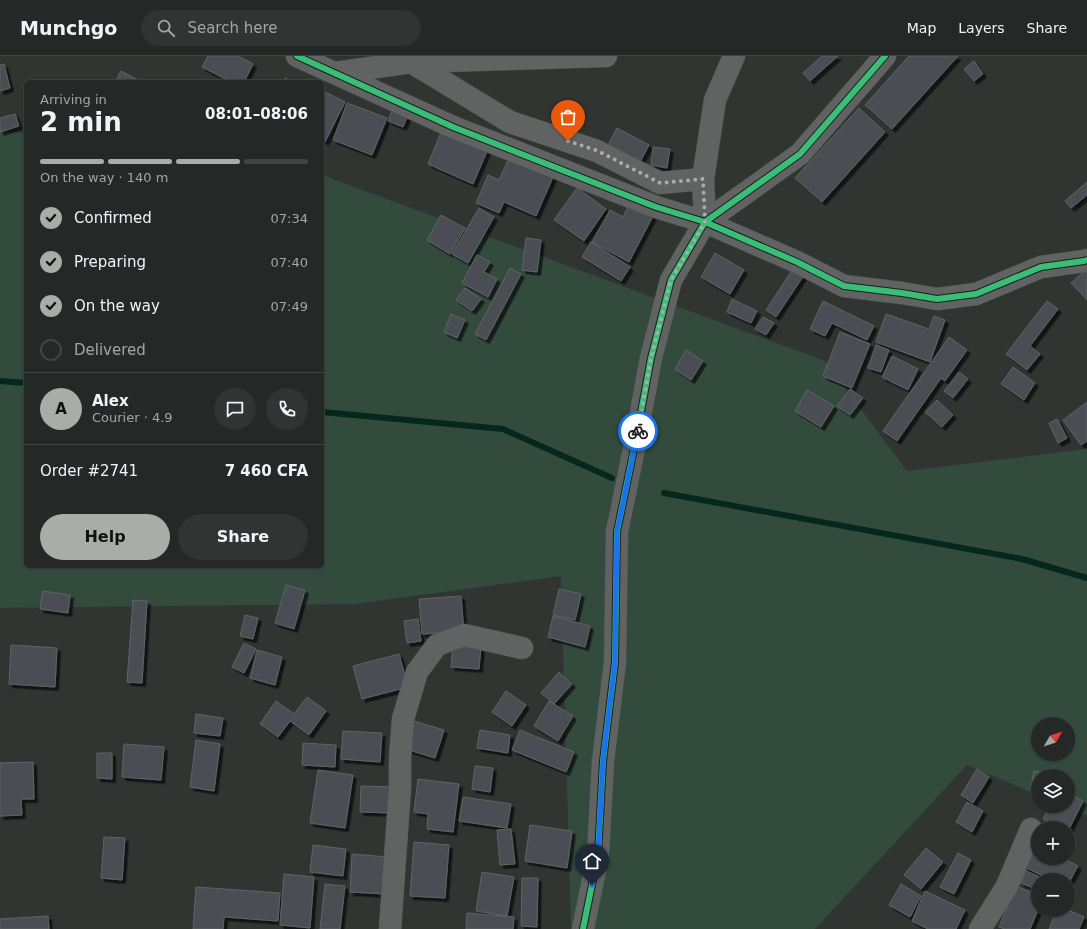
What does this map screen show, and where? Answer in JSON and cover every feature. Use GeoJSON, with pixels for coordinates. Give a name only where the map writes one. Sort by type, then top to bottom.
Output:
{"type":"FeatureCollection","features":[{"type":"Feature","properties":{"kind":"street"},"geometry":{"type":"LineString","coordinates":[[297,56],[453,127],[656,207],[705,222],[797,262],[844,286],[937,299],[976,294],[1041,267],[1087,260]]}},
{"type":"Feature","properties":{"kind":"street"},"geometry":{"type":"LineString","coordinates":[[335,74],[411,62],[606,56]]}},
{"type":"Feature","properties":{"kind":"street"},"geometry":{"type":"LineString","coordinates":[[705,222],[703,179],[715,100],[734,56]]}},
{"type":"Feature","properties":{"kind":"street"},"geometry":{"type":"LineString","coordinates":[[583,929],[598,855],[603,761],[615,662],[617,532],[651,358],[671,280],[705,222],[800,154],[885,56]]}},
{"type":"Feature","properties":{"kind":"street"},"geometry":{"type":"LineString","coordinates":[[411,62],[510,122],[598,151],[660,183],[703,179]]}},
{"type":"Feature","properties":{"kind":"street"},"geometry":{"type":"LineString","coordinates":[[390,929],[400,788],[400,758],[403,719],[417,672],[437,645],[464,635],[522,648]]}},
{"type":"Feature","properties":{"kind":"street"},"geometry":{"type":"LineString","coordinates":[[980,929],[1007,886],[1031,829]]}},
{"type":"Feature","properties":{"kind":"green space"},"geometry":{"type":"Polygon","coordinates":[[[0,132],[24,133],[24,568],[324,568],[324,176],[825,361],[907,471],[1087,449],[1087,816],[1075,811],[1075,769],[1031,769],[1031,792],[967,765],[815,929],[571,929],[561,576],[355,604],[0,608],[0,132]]]}},
{"type":"Feature","properties":{"kind":"building"},"geometry":{"type":"Polygon","coordinates":[[[208,56],[238,56],[253,64],[245,80],[227,80],[202,67],[208,56]]]}},
{"type":"Feature","properties":{"kind":"building"},"geometry":{"type":"Polygon","coordinates":[[[822,56],[838,56],[810,81],[803,73],[822,56]]]}},
{"type":"Feature","properties":{"kind":"building"},"geometry":{"type":"Polygon","coordinates":[[[909,56],[958,56],[892,129],[865,105],[909,56]]]}},
{"type":"Feature","properties":{"kind":"building"},"geometry":{"type":"Polygon","coordinates":[[[974,61],[983,74],[974,81],[964,69],[974,61]]]}},
{"type":"Feature","properties":{"kind":"building"},"geometry":{"type":"Polygon","coordinates":[[[4,64],[10,88],[0,91],[0,65],[4,64]]]}},
{"type":"Feature","properties":{"kind":"building"},"geometry":{"type":"Polygon","coordinates":[[[121,71],[138,80],[116,80],[121,71]]]}},
{"type":"Feature","properties":{"kind":"building"},"geometry":{"type":"Polygon","coordinates":[[[325,92],[345,102],[325,142],[324,141],[325,92]]]}},
{"type":"Feature","properties":{"kind":"building"},"geometry":{"type":"Polygon","coordinates":[[[396,101],[411,107],[403,127],[388,121],[396,101]]]}},
{"type":"Feature","properties":{"kind":"building"},"geometry":{"type":"Polygon","coordinates":[[[347,103],[387,118],[372,155],[333,140],[347,103]]]}},
{"type":"Feature","properties":{"kind":"building"},"geometry":{"type":"Polygon","coordinates":[[[859,108],[885,132],[822,202],[795,178],[859,108]]]}},
{"type":"Feature","properties":{"kind":"building"},"geometry":{"type":"Polygon","coordinates":[[[15,114],[19,126],[0,132],[0,118],[15,114]]]}},
{"type":"Feature","properties":{"kind":"building"},"geometry":{"type":"Polygon","coordinates":[[[617,128],[649,145],[637,168],[605,151],[617,128]]]}},
{"type":"Feature","properties":{"kind":"building"},"geometry":{"type":"Polygon","coordinates":[[[442,130],[488,149],[473,184],[428,164],[442,130]]]}},
{"type":"Feature","properties":{"kind":"building"},"geometry":{"type":"Polygon","coordinates":[[[653,147],[670,149],[667,168],[651,165],[653,147]]]}},
{"type":"Feature","properties":{"kind":"building"},"geometry":{"type":"Polygon","coordinates":[[[509,158],[553,177],[536,216],[504,202],[499,213],[476,203],[488,175],[499,180],[509,158]]]}},
{"type":"Feature","properties":{"kind":"building"},"geometry":{"type":"Polygon","coordinates":[[[1087,182],[1087,195],[1071,208],[1065,201],[1087,182]]]}},
{"type":"Feature","properties":{"kind":"building"},"geometry":{"type":"Polygon","coordinates":[[[577,188],[606,209],[584,241],[554,220],[577,188]]]}},
{"type":"Feature","properties":{"kind":"building"},"geometry":{"type":"Polygon","coordinates":[[[630,203],[653,216],[629,262],[592,242],[610,210],[623,217],[630,203]]]}},
{"type":"Feature","properties":{"kind":"building"},"geometry":{"type":"Polygon","coordinates":[[[479,208],[494,217],[468,263],[452,254],[479,208]]]}},
{"type":"Feature","properties":{"kind":"building"},"geometry":{"type":"Polygon","coordinates":[[[441,215],[465,228],[450,254],[427,240],[441,215]]]}},
{"type":"Feature","properties":{"kind":"building"},"geometry":{"type":"Polygon","coordinates":[[[526,238],[541,240],[537,272],[522,270],[526,238]]]}},
{"type":"Feature","properties":{"kind":"building"},"geometry":{"type":"Polygon","coordinates":[[[591,242],[630,267],[621,281],[582,257],[591,242]]]}},
{"type":"Feature","properties":{"kind":"building"},"geometry":{"type":"Polygon","coordinates":[[[715,253],[744,270],[730,294],[701,277],[715,253]]]}},
{"type":"Feature","properties":{"kind":"building"},"geometry":{"type":"Polygon","coordinates":[[[477,255],[490,262],[484,272],[497,279],[488,297],[462,283],[477,255]]]}},
{"type":"Feature","properties":{"kind":"building"},"geometry":{"type":"Polygon","coordinates":[[[794,267],[804,275],[776,317],[766,310],[794,267]]]}},
{"type":"Feature","properties":{"kind":"building"},"geometry":{"type":"Polygon","coordinates":[[[510,268],[521,274],[486,340],[475,334],[510,268]]]}},
{"type":"Feature","properties":{"kind":"building"},"geometry":{"type":"Polygon","coordinates":[[[1087,269],[1087,300],[1071,283],[1087,269]]]}},
{"type":"Feature","properties":{"kind":"building"},"geometry":{"type":"Polygon","coordinates":[[[465,288],[481,299],[472,311],[456,300],[465,288]]]}},
{"type":"Feature","properties":{"kind":"building"},"geometry":{"type":"Polygon","coordinates":[[[732,299],[757,311],[751,323],[727,312],[732,299]]]}},
{"type":"Feature","properties":{"kind":"building"},"geometry":{"type":"Polygon","coordinates":[[[823,301],[874,326],[867,340],[832,323],[825,336],[810,329],[823,301]]]}},
{"type":"Feature","properties":{"kind":"building"},"geometry":{"type":"Polygon","coordinates":[[[1047,301],[1058,309],[1030,346],[1040,354],[1027,370],[1006,354],[1047,301]]]}},
{"type":"Feature","properties":{"kind":"building"},"geometry":{"type":"Polygon","coordinates":[[[451,314],[465,320],[457,338],[444,332],[451,314]]]}},
{"type":"Feature","properties":{"kind":"building"},"geometry":{"type":"Polygon","coordinates":[[[886,314],[929,329],[934,316],[945,320],[930,362],[876,342],[886,314]]]}},
{"type":"Feature","properties":{"kind":"building"},"geometry":{"type":"Polygon","coordinates":[[[763,317],[774,323],[766,335],[755,329],[763,317]]]}},
{"type":"Feature","properties":{"kind":"building"},"geometry":{"type":"Polygon","coordinates":[[[840,332],[870,344],[852,388],[823,376],[840,332]]]}},
{"type":"Feature","properties":{"kind":"building"},"geometry":{"type":"Polygon","coordinates":[[[949,337],[967,350],[945,381],[941,378],[897,441],[883,431],[949,337]]]}},
{"type":"Feature","properties":{"kind":"building"},"geometry":{"type":"Polygon","coordinates":[[[876,345],[889,350],[881,372],[868,368],[876,345]]]}},
{"type":"Feature","properties":{"kind":"building"},"geometry":{"type":"Polygon","coordinates":[[[686,350],[703,361],[691,380],[675,369],[686,350]]]}},
{"type":"Feature","properties":{"kind":"building"},"geometry":{"type":"Polygon","coordinates":[[[892,356],[918,369],[908,390],[882,377],[892,356]]]}},
{"type":"Feature","properties":{"kind":"building"},"geometry":{"type":"Polygon","coordinates":[[[1013,367],[1035,383],[1024,400],[1001,384],[1013,367]]]}},
{"type":"Feature","properties":{"kind":"building"},"geometry":{"type":"Polygon","coordinates":[[[959,372],[968,379],[953,398],[944,391],[959,372]]]}},
{"type":"Feature","properties":{"kind":"building"},"geometry":{"type":"Polygon","coordinates":[[[850,389],[863,398],[850,415],[837,406],[850,389]]]}},
{"type":"Feature","properties":{"kind":"building"},"geometry":{"type":"Polygon","coordinates":[[[807,390],[834,406],[821,427],[795,411],[807,390]]]}},
{"type":"Feature","properties":{"kind":"building"},"geometry":{"type":"Polygon","coordinates":[[[937,400],[953,415],[942,427],[925,412],[937,400]]]}},
{"type":"Feature","properties":{"kind":"building"},"geometry":{"type":"Polygon","coordinates":[[[1087,402],[1087,441],[1081,445],[1063,420],[1087,402]]]}},
{"type":"Feature","properties":{"kind":"building"},"geometry":{"type":"Polygon","coordinates":[[[1057,419],[1067,438],[1058,443],[1049,423],[1057,419]]]}},
{"type":"Feature","properties":{"kind":"building"},"geometry":{"type":"Polygon","coordinates":[[[286,585],[305,590],[294,629],[275,623],[286,585]]]}},
{"type":"Feature","properties":{"kind":"building"},"geometry":{"type":"Polygon","coordinates":[[[559,589],[581,594],[575,620],[553,615],[559,589]]]}},
{"type":"Feature","properties":{"kind":"building"},"geometry":{"type":"Polygon","coordinates":[[[43,591],[70,595],[68,613],[40,609],[43,591]]]}},
{"type":"Feature","properties":{"kind":"building"},"geometry":{"type":"Polygon","coordinates":[[[461,596],[464,632],[422,634],[419,599],[461,596]]]}},
{"type":"Feature","properties":{"kind":"building"},"geometry":{"type":"Polygon","coordinates":[[[133,600],[147,601],[142,683],[127,682],[133,600]]]}},
{"type":"Feature","properties":{"kind":"building"},"geometry":{"type":"Polygon","coordinates":[[[245,615],[258,618],[253,639],[240,636],[245,615]]]}},
{"type":"Feature","properties":{"kind":"building"},"geometry":{"type":"Polygon","coordinates":[[[553,616],[590,626],[585,647],[548,637],[553,616]]]}},
{"type":"Feature","properties":{"kind":"building"},"geometry":{"type":"Polygon","coordinates":[[[418,619],[421,641],[407,643],[404,621],[418,619]]]}},
{"type":"Feature","properties":{"kind":"building"},"geometry":{"type":"Polygon","coordinates":[[[244,643],[256,649],[244,673],[232,667],[244,643]]]}},
{"type":"Feature","properties":{"kind":"building"},"geometry":{"type":"Polygon","coordinates":[[[11,645],[57,648],[55,687],[9,684],[11,645]]]}},
{"type":"Feature","properties":{"kind":"building"},"geometry":{"type":"Polygon","coordinates":[[[453,645],[481,647],[479,669],[451,667],[453,645]]]}},
{"type":"Feature","properties":{"kind":"building"},"geometry":{"type":"Polygon","coordinates":[[[257,650],[282,657],[275,685],[250,678],[257,650]]]}},
{"type":"Feature","properties":{"kind":"building"},"geometry":{"type":"Polygon","coordinates":[[[399,654],[408,687],[362,699],[353,666],[399,654]]]}},
{"type":"Feature","properties":{"kind":"building"},"geometry":{"type":"Polygon","coordinates":[[[559,672],[572,684],[554,704],[541,693],[559,672]]]}},
{"type":"Feature","properties":{"kind":"building"},"geometry":{"type":"Polygon","coordinates":[[[506,691],[526,705],[512,726],[492,712],[506,691]]]}},
{"type":"Feature","properties":{"kind":"building"},"geometry":{"type":"Polygon","coordinates":[[[307,697],[326,711],[309,735],[290,721],[278,737],[260,724],[276,701],[294,714],[307,697]]]}},
{"type":"Feature","properties":{"kind":"building"},"geometry":{"type":"Polygon","coordinates":[[[549,701],[573,716],[558,741],[534,726],[549,701]]]}},
{"type":"Feature","properties":{"kind":"building"},"geometry":{"type":"Polygon","coordinates":[[[196,714],[223,718],[220,736],[194,733],[196,714]]]}},
{"type":"Feature","properties":{"kind":"building"},"geometry":{"type":"Polygon","coordinates":[[[410,720],[444,730],[435,758],[402,748],[410,720]]]}},
{"type":"Feature","properties":{"kind":"building"},"geometry":{"type":"Polygon","coordinates":[[[480,730],[510,735],[508,753],[477,748],[480,730]]]}},
{"type":"Feature","properties":{"kind":"building"},"geometry":{"type":"Polygon","coordinates":[[[520,730],[574,752],[566,772],[512,750],[520,730]]]}},
{"type":"Feature","properties":{"kind":"building"},"geometry":{"type":"Polygon","coordinates":[[[343,731],[382,733],[380,762],[341,759],[343,731]]]}},
{"type":"Feature","properties":{"kind":"building"},"geometry":{"type":"Polygon","coordinates":[[[196,740],[220,744],[214,791],[190,787],[196,740]]]}},
{"type":"Feature","properties":{"kind":"building"},"geometry":{"type":"Polygon","coordinates":[[[303,743],[336,745],[335,767],[302,765],[303,743]]]}},
{"type":"Feature","properties":{"kind":"building"},"geometry":{"type":"Polygon","coordinates":[[[124,744],[164,747],[161,780],[122,777],[124,744]]]}},
{"type":"Feature","properties":{"kind":"building"},"geometry":{"type":"Polygon","coordinates":[[[97,753],[112,753],[112,779],[97,778],[97,753]]]}},
{"type":"Feature","properties":{"kind":"building"},"geometry":{"type":"Polygon","coordinates":[[[33,762],[34,799],[21,799],[22,815],[0,816],[0,763],[33,762]]]}},
{"type":"Feature","properties":{"kind":"building"},"geometry":{"type":"Polygon","coordinates":[[[475,766],[493,768],[490,792],[472,789],[475,766]]]}},
{"type":"Feature","properties":{"kind":"building"},"geometry":{"type":"Polygon","coordinates":[[[977,769],[989,777],[973,803],[961,795],[977,769]]]}},
{"type":"Feature","properties":{"kind":"building"},"geometry":{"type":"Polygon","coordinates":[[[318,770],[353,775],[345,828],[310,823],[318,770]]]}},
{"type":"Feature","properties":{"kind":"building"},"geometry":{"type":"Polygon","coordinates":[[[418,779],[459,784],[453,832],[427,829],[428,814],[414,812],[418,779]]]}},
{"type":"Feature","properties":{"kind":"building"},"geometry":{"type":"Polygon","coordinates":[[[361,786],[394,787],[394,813],[360,812],[361,786]]]}},
{"type":"Feature","properties":{"kind":"building"},"geometry":{"type":"Polygon","coordinates":[[[463,797],[511,804],[507,828],[459,821],[463,797]]]}},
{"type":"Feature","properties":{"kind":"building"},"geometry":{"type":"Polygon","coordinates":[[[1075,797],[1083,801],[1073,821],[1047,821],[1043,819],[1046,813],[1075,813],[1075,797]]]}},
{"type":"Feature","properties":{"kind":"building"},"geometry":{"type":"Polygon","coordinates":[[[967,802],[983,811],[972,832],[956,822],[967,802]]]}},
{"type":"Feature","properties":{"kind":"building"},"geometry":{"type":"Polygon","coordinates":[[[530,825],[572,831],[567,868],[525,861],[530,825]]]}},
{"type":"Feature","properties":{"kind":"building"},"geometry":{"type":"Polygon","coordinates":[[[511,829],[515,864],[500,865],[497,830],[511,829]]]}},
{"type":"Feature","properties":{"kind":"building"},"geometry":{"type":"Polygon","coordinates":[[[104,837],[125,838],[122,880],[101,878],[104,837]]]}},
{"type":"Feature","properties":{"kind":"building"},"geometry":{"type":"Polygon","coordinates":[[[414,842],[449,845],[445,898],[410,896],[414,842]]]}},
{"type":"Feature","properties":{"kind":"building"},"geometry":{"type":"Polygon","coordinates":[[[313,845],[346,849],[343,876],[310,872],[313,845]]]}},
{"type":"Feature","properties":{"kind":"building"},"geometry":{"type":"Polygon","coordinates":[[[926,848],[943,862],[921,889],[904,875],[926,848]]]}},
{"type":"Feature","properties":{"kind":"building"},"geometry":{"type":"Polygon","coordinates":[[[958,853],[971,860],[954,894],[940,887],[958,853]]]}},
{"type":"Feature","properties":{"kind":"building"},"geometry":{"type":"Polygon","coordinates":[[[352,854],[388,857],[385,894],[350,892],[352,854]]]}},
{"type":"Feature","properties":{"kind":"building"},"geometry":{"type":"Polygon","coordinates":[[[1031,856],[1031,865],[1075,864],[1078,866],[1074,873],[1037,873],[1025,867],[1031,856]]]}},
{"type":"Feature","properties":{"kind":"building"},"geometry":{"type":"Polygon","coordinates":[[[1026,871],[1031,873],[1031,887],[1021,883],[1026,871]]]}},
{"type":"Feature","properties":{"kind":"building"},"geometry":{"type":"Polygon","coordinates":[[[482,872],[514,877],[507,916],[476,911],[482,872]]]}},
{"type":"Feature","properties":{"kind":"building"},"geometry":{"type":"Polygon","coordinates":[[[284,874],[314,877],[310,928],[280,925],[284,874]]]}},
{"type":"Feature","properties":{"kind":"building"},"geometry":{"type":"Polygon","coordinates":[[[522,878],[538,878],[537,927],[521,926],[522,878]]]}},
{"type":"Feature","properties":{"kind":"building"},"geometry":{"type":"Polygon","coordinates":[[[325,884],[345,886],[340,929],[320,929],[325,884]]]}},
{"type":"Feature","properties":{"kind":"building"},"geometry":{"type":"Polygon","coordinates":[[[901,884],[921,896],[910,917],[889,905],[901,884]]]}},
{"type":"Feature","properties":{"kind":"building"},"geometry":{"type":"Polygon","coordinates":[[[1016,886],[1031,892],[1031,917],[1035,917],[1030,929],[1005,929],[999,927],[1016,886]]]}},
{"type":"Feature","properties":{"kind":"building"},"geometry":{"type":"Polygon","coordinates":[[[196,887],[280,893],[278,921],[224,917],[223,929],[193,929],[196,887]]]}},
{"type":"Feature","properties":{"kind":"building"},"geometry":{"type":"Polygon","coordinates":[[[925,891],[965,910],[956,929],[928,929],[912,921],[925,891]]]}},
{"type":"Feature","properties":{"kind":"building"},"geometry":{"type":"Polygon","coordinates":[[[467,913],[514,917],[513,929],[466,929],[467,913]]]}},
{"type":"Feature","properties":{"kind":"building"},"geometry":{"type":"Polygon","coordinates":[[[1075,913],[1084,917],[1079,929],[1049,929],[1054,917],[1075,917],[1075,913]]]}},
{"type":"Feature","properties":{"kind":"building"},"geometry":{"type":"Polygon","coordinates":[[[48,916],[49,929],[0,929],[0,919],[48,916]]]}},
{"type":"Feature","properties":{"kind":"waterway"},"geometry":{"type":"LineString","coordinates":[[0,381],[24,383]]}},
{"type":"Feature","properties":{"kind":"waterway"},"geometry":{"type":"LineString","coordinates":[[324,412],[503,429],[612,478]]}},
{"type":"Feature","properties":{"kind":"waterway"},"geometry":{"type":"LineString","coordinates":[[664,493],[1022,559],[1087,578]]}},
{"type":"Feature","properties":{"kind":"cycle path"},"geometry":{"type":"LineString","coordinates":[[297,56],[453,127],[656,207],[705,222],[797,262],[844,286],[937,299],[976,294],[1041,267],[1087,260]]}},
{"type":"Feature","properties":{"kind":"cycle path"},"geometry":{"type":"LineString","coordinates":[[583,929],[598,855],[603,761],[615,662],[617,532],[651,358],[671,280],[705,222],[800,154],[885,56]]}},
{"type":"Feature","properties":{"kind":"way so far"},"geometry":{"type":"LineString","coordinates":[[568,141],[598,151],[660,183],[703,179],[705,222],[671,280],[651,358],[638,431]]}},
{"type":"Feature","properties":{"kind":"route"},"geometry":{"type":"LineString","coordinates":[[592,885],[598,855],[603,761],[615,662],[617,532],[638,431]]}}]}
